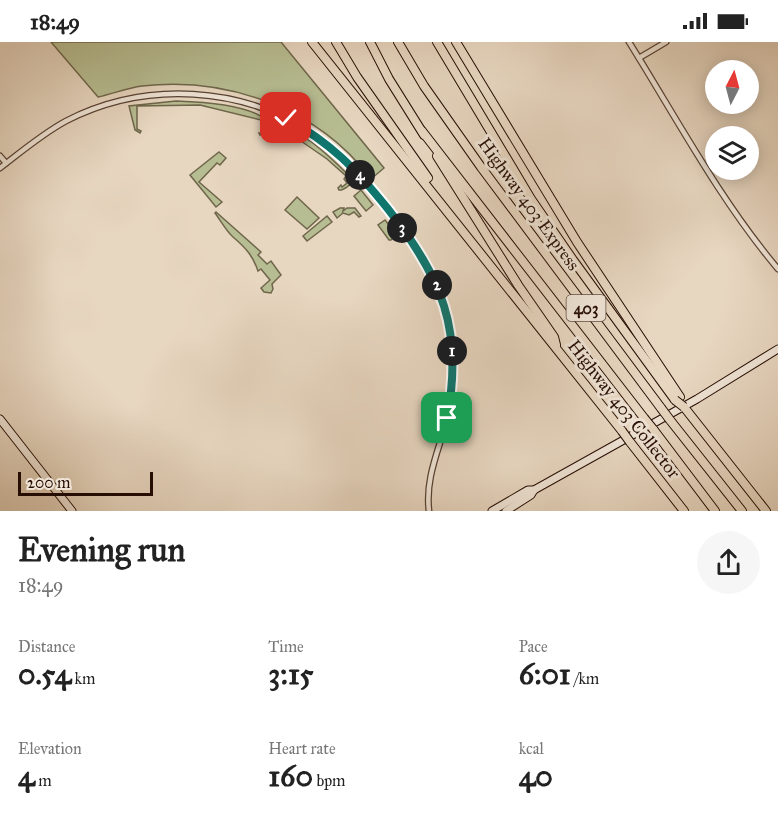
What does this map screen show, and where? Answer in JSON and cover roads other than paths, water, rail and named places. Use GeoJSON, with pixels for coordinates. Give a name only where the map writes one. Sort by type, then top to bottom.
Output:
{"type":"FeatureCollection","features":[{"type":"Feature","properties":{"kind":"highway"},"geometry":{"type":"LineString","coordinates":[[312,42],[450,213]]}},
{"type":"Feature","properties":{"kind":"highway"},"geometry":{"type":"LineString","coordinates":[[336,42],[357,77],[450,213]]}},
{"type":"Feature","properties":{"kind":"highway","name":"403"},"geometry":{"type":"LineString","coordinates":[[370,42],[389,79],[422,131]]}},
{"type":"Feature","properties":{"kind":"highway","name":"Highway 403 Express"},"geometry":{"type":"LineString","coordinates":[[398,42],[424,86],[481,167],[670,420],[742,511]]}},
{"type":"Feature","properties":{"kind":"highway"},"geometry":{"type":"LineString","coordinates":[[437,42],[531,199],[573,260],[677,399],[766,511]]}},
{"type":"Feature","properties":{"kind":"highway"},"geometry":{"type":"LineString","coordinates":[[456,42],[577,242],[677,399]]}},
{"type":"Feature","properties":{"kind":"highway"},"geometry":{"type":"LineString","coordinates":[[462,42],[488,95]]}},
{"type":"Feature","properties":{"kind":"highway"},"geometry":{"type":"LineString","coordinates":[[422,131],[481,228],[554,337],[556,349]]}},
{"type":"Feature","properties":{"kind":"highway","name":"Highway 403 Express"},"geometry":{"type":"LineString","coordinates":[[422,131],[715,511]]}},
{"type":"Feature","properties":{"kind":"highway","name":"Highway 403 Collector"},"geometry":{"type":"LineString","coordinates":[[450,213],[684,511]]}},
{"type":"Feature","properties":{"kind":"street"},"geometry":{"type":"LineString","coordinates":[[629,42],[725,197],[778,269]]}},
{"type":"Feature","properties":{"kind":"street"},"geometry":{"type":"LineString","coordinates":[[639,58],[666,42]]}},
{"type":"Feature","properties":{"kind":"street"},"geometry":{"type":"LineString","coordinates":[[0,168],[54,128],[83,113],[138,97],[174,93],[205,94],[247,102],[276,113],[329,145],[362,177],[410,238],[428,265],[445,308],[452,342],[453,379],[447,418],[430,472],[429,511]]}},
{"type":"Feature","properties":{"kind":"street"},"geometry":{"type":"LineString","coordinates":[[0,156],[6,163]]}},
{"type":"Feature","properties":{"kind":"street"},"geometry":{"type":"LineString","coordinates":[[506,511],[531,495],[534,490],[697,399],[778,349]]}},
{"type":"Feature","properties":{"kind":"street"},"geometry":{"type":"LineString","coordinates":[[0,419],[72,511]]}},
{"type":"Feature","properties":{"kind":"street"},"geometry":{"type":"LineString","coordinates":[[492,511],[528,490],[534,490]]}}]}
